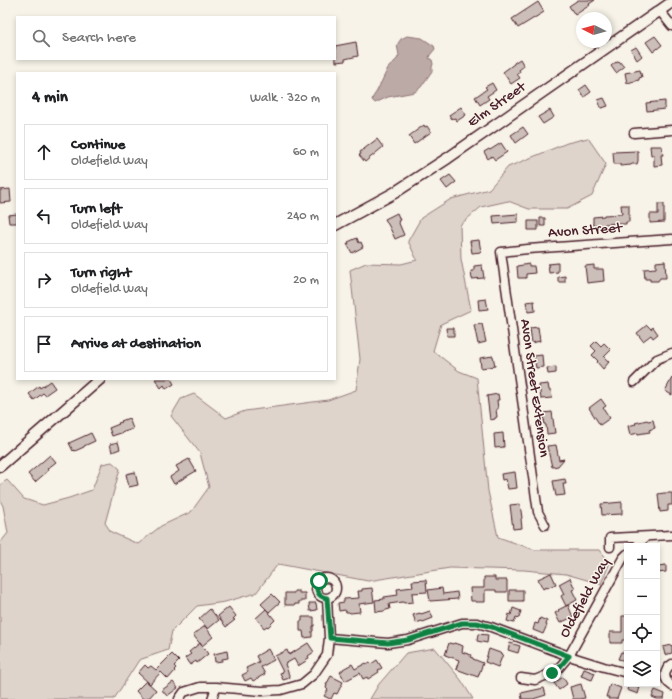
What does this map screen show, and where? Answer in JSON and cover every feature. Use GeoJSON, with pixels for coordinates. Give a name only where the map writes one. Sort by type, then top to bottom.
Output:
{"type":"FeatureCollection","features":[{"type":"Feature","properties":{"kind":"street","name":"Elm Street"},"geometry":{"type":"LineString","coordinates":[[336,224],[394,193],[436,166],[672,2]]}},
{"type":"Feature","properties":{"kind":"street"},"geometry":{"type":"LineString","coordinates":[[660,11],[672,26]]}},
{"type":"Feature","properties":{"kind":"street"},"geometry":{"type":"LineString","coordinates":[[634,133],[672,130]]}},
{"type":"Feature","properties":{"kind":"street","name":"Avon Street"},"geometry":{"type":"LineString","coordinates":[[501,252],[672,239]]}},
{"type":"Feature","properties":{"kind":"street","name":"Avon Street Extension"},"geometry":{"type":"LineString","coordinates":[[501,252],[538,512],[545,525]]}},
{"type":"Feature","properties":{"kind":"street"},"geometry":{"type":"LineString","coordinates":[[634,382],[657,359],[672,353]]}},
{"type":"Feature","properties":{"kind":"street"},"geometry":{"type":"LineString","coordinates":[[0,466],[99,380]]}},
{"type":"Feature","properties":{"kind":"street"},"geometry":{"type":"LineString","coordinates":[[610,547],[610,538],[672,535]]}},
{"type":"Feature","properties":{"kind":"street"},"geometry":{"type":"LineString","coordinates":[[639,543],[646,537]]}},
{"type":"Feature","properties":{"kind":"street","name":"Oldefield Way"},"geometry":{"type":"LineString","coordinates":[[521,678],[535,680],[558,669],[569,656],[624,557]]}},
{"type":"Feature","properties":{"kind":"street"},"geometry":{"type":"LineString","coordinates":[[179,699],[184,692],[200,687],[262,691],[281,690],[302,684],[314,674],[327,655],[330,638],[327,598]]}},
{"type":"Feature","properties":{"kind":"street","name":"Oldefield Way"},"geometry":{"type":"LineString","coordinates":[[330,638],[388,643],[408,640],[462,623],[477,623],[492,627],[569,656],[624,672]]}},
{"type":"Feature","properties":{"kind":"street"},"geometry":{"type":"LineString","coordinates":[[672,664],[661,676],[668,684],[672,686]]}},
{"type":"Feature","properties":{"kind":"street"},"geometry":{"type":"LineString","coordinates":[[212,699],[216,687]]}},
{"type":"Feature","properties":{"kind":"shaded area"},"geometry":{"type":"Polygon","coordinates":[[[407,36],[422,38],[434,46],[435,49],[429,58],[432,60],[433,64],[432,71],[421,87],[415,92],[388,97],[375,103],[372,100],[373,97],[388,68],[399,55],[397,45],[401,39],[407,36]]]}},
{"type":"Feature","properties":{"kind":"shaded area"},"geometry":{"type":"Polygon","coordinates":[[[588,138],[606,164],[592,196],[567,209],[529,209],[508,201],[481,207],[460,225],[461,259],[471,310],[441,324],[433,351],[459,371],[477,378],[488,491],[498,537],[535,550],[600,550],[610,563],[601,584],[566,574],[524,570],[450,568],[368,581],[278,564],[256,593],[225,602],[197,606],[172,631],[168,650],[139,660],[114,699],[0,699],[0,543],[8,533],[3,506],[0,500],[0,485],[7,480],[24,499],[43,505],[92,490],[102,464],[112,462],[120,469],[105,523],[111,532],[138,544],[161,526],[191,512],[209,487],[200,453],[171,416],[181,399],[194,394],[226,418],[245,411],[328,400],[356,390],[360,359],[350,270],[366,263],[401,264],[417,260],[408,241],[421,218],[451,199],[489,189],[508,167],[567,143],[588,138]]]}},
{"type":"Feature","properties":{"kind":"shaded area"},"geometry":{"type":"Polygon","coordinates":[[[435,648],[461,680],[473,699],[370,699],[379,684],[406,653],[435,648]]]}},
{"type":"Feature","properties":{"kind":"building"},"geometry":{"type":"Polygon","coordinates":[[[578,0],[595,0],[580,12],[576,12],[575,15],[569,6],[578,0]]]}},
{"type":"Feature","properties":{"kind":"building"},"geometry":{"type":"Polygon","coordinates":[[[538,2],[544,12],[518,28],[512,19],[538,2]]]}},
{"type":"Feature","properties":{"kind":"building"},"geometry":{"type":"Polygon","coordinates":[[[655,36],[662,45],[653,52],[646,42],[655,36]]]}},
{"type":"Feature","properties":{"kind":"building"},"geometry":{"type":"Polygon","coordinates":[[[356,42],[358,56],[345,59],[345,61],[336,62],[336,46],[356,42]]]}},
{"type":"Feature","properties":{"kind":"building"},"geometry":{"type":"Polygon","coordinates":[[[636,47],[642,56],[637,60],[631,50],[636,47]]]}},
{"type":"Feature","properties":{"kind":"building"},"geometry":{"type":"Polygon","coordinates":[[[520,59],[524,66],[517,74],[520,78],[511,84],[503,72],[520,59]]]}},
{"type":"Feature","properties":{"kind":"building"},"geometry":{"type":"Polygon","coordinates":[[[619,61],[624,67],[616,73],[611,66],[619,61]]]}},
{"type":"Feature","properties":{"kind":"building"},"geometry":{"type":"Polygon","coordinates":[[[640,70],[642,77],[639,78],[639,80],[627,83],[625,73],[640,70]]]}},
{"type":"Feature","properties":{"kind":"building"},"geometry":{"type":"Polygon","coordinates":[[[492,83],[496,90],[487,96],[489,99],[480,105],[475,97],[487,89],[485,87],[492,83]]]}},
{"type":"Feature","properties":{"kind":"building"},"geometry":{"type":"Polygon","coordinates":[[[586,85],[591,92],[584,97],[579,90],[586,85]]]}},
{"type":"Feature","properties":{"kind":"building"},"geometry":{"type":"Polygon","coordinates":[[[604,98],[608,106],[601,108],[598,100],[604,98]]]}},
{"type":"Feature","properties":{"kind":"building"},"geometry":{"type":"Polygon","coordinates":[[[665,101],[665,109],[647,111],[646,103],[665,101]]]}},
{"type":"Feature","properties":{"kind":"building"},"geometry":{"type":"Polygon","coordinates":[[[461,107],[466,115],[457,121],[455,118],[452,119],[449,115],[461,107]]]}},
{"type":"Feature","properties":{"kind":"building"},"geometry":{"type":"Polygon","coordinates":[[[550,110],[554,117],[543,124],[538,117],[550,110]]]}},
{"type":"Feature","properties":{"kind":"building"},"geometry":{"type":"Polygon","coordinates":[[[424,125],[425,127],[427,126],[431,132],[414,144],[409,136],[424,125]]]}},
{"type":"Feature","properties":{"kind":"building"},"geometry":{"type":"Polygon","coordinates":[[[523,127],[528,134],[516,143],[511,135],[523,127]]]}},
{"type":"Feature","properties":{"kind":"building"},"geometry":{"type":"Polygon","coordinates":[[[377,139],[383,147],[365,162],[359,155],[361,154],[360,152],[377,139]]]}},
{"type":"Feature","properties":{"kind":"building"},"geometry":{"type":"Polygon","coordinates":[[[501,143],[507,152],[495,160],[492,156],[488,159],[484,152],[501,143]]]}},
{"type":"Feature","properties":{"kind":"building"},"geometry":{"type":"Polygon","coordinates":[[[650,146],[662,146],[662,165],[654,166],[654,155],[651,155],[650,146]]]}},
{"type":"Feature","properties":{"kind":"building"},"geometry":{"type":"Polygon","coordinates":[[[638,151],[637,164],[620,166],[620,164],[614,164],[613,152],[638,151]]]}},
{"type":"Feature","properties":{"kind":"building"},"geometry":{"type":"Polygon","coordinates":[[[450,175],[456,182],[447,189],[441,181],[450,175]]]}},
{"type":"Feature","properties":{"kind":"building"},"geometry":{"type":"Polygon","coordinates":[[[10,189],[11,202],[0,203],[0,190],[10,189]]]}},
{"type":"Feature","properties":{"kind":"building"},"geometry":{"type":"Polygon","coordinates":[[[658,204],[664,204],[664,222],[650,223],[650,214],[658,214],[658,204]]]}},
{"type":"Feature","properties":{"kind":"building"},"geometry":{"type":"Polygon","coordinates":[[[621,205],[629,205],[629,222],[626,222],[626,224],[619,223],[593,226],[593,217],[622,214],[621,205]]]}},
{"type":"Feature","properties":{"kind":"building"},"geometry":{"type":"Polygon","coordinates":[[[397,213],[400,220],[398,221],[404,235],[395,239],[385,219],[397,213]]]}},
{"type":"Feature","properties":{"kind":"building"},"geometry":{"type":"Polygon","coordinates":[[[16,214],[16,223],[9,223],[8,215],[16,214]]]}},
{"type":"Feature","properties":{"kind":"building"},"geometry":{"type":"Polygon","coordinates":[[[518,214],[518,222],[494,224],[493,216],[518,214]]]}},
{"type":"Feature","properties":{"kind":"building"},"geometry":{"type":"Polygon","coordinates":[[[540,218],[545,218],[545,226],[540,226],[540,218]]]}},
{"type":"Feature","properties":{"kind":"building"},"geometry":{"type":"Polygon","coordinates":[[[528,221],[538,221],[538,230],[528,230],[528,221]]]}},
{"type":"Feature","properties":{"kind":"building"},"geometry":{"type":"Polygon","coordinates":[[[357,238],[363,247],[352,253],[347,244],[349,244],[348,242],[357,238]]]}},
{"type":"Feature","properties":{"kind":"building"},"geometry":{"type":"Polygon","coordinates":[[[479,240],[481,252],[472,253],[470,241],[479,240]]]}},
{"type":"Feature","properties":{"kind":"building"},"geometry":{"type":"Polygon","coordinates":[[[665,261],[666,278],[660,278],[658,281],[650,281],[650,279],[645,279],[644,269],[656,268],[656,262],[665,261]]]}},
{"type":"Feature","properties":{"kind":"building"},"geometry":{"type":"Polygon","coordinates":[[[558,263],[558,272],[549,273],[548,264],[558,263]]]}},
{"type":"Feature","properties":{"kind":"building"},"geometry":{"type":"Polygon","coordinates":[[[529,264],[529,266],[534,266],[535,273],[526,274],[526,278],[518,278],[517,266],[529,264]]]}},
{"type":"Feature","properties":{"kind":"building"},"geometry":{"type":"Polygon","coordinates":[[[482,265],[484,278],[472,279],[471,271],[474,271],[474,266],[482,265]]]}},
{"type":"Feature","properties":{"kind":"building"},"geometry":{"type":"Polygon","coordinates":[[[594,265],[594,269],[603,269],[604,281],[587,283],[585,266],[594,265]]]}},
{"type":"Feature","properties":{"kind":"building"},"geometry":{"type":"Polygon","coordinates":[[[565,276],[565,282],[558,282],[558,277],[565,276]]]}},
{"type":"Feature","properties":{"kind":"building"},"geometry":{"type":"Polygon","coordinates":[[[486,299],[488,309],[479,310],[478,300],[486,299]]]}},
{"type":"Feature","properties":{"kind":"building"},"geometry":{"type":"Polygon","coordinates":[[[534,301],[535,311],[528,312],[526,302],[534,301]]]}},
{"type":"Feature","properties":{"kind":"building"},"geometry":{"type":"Polygon","coordinates":[[[482,324],[486,342],[478,344],[474,325],[482,324]]]}},
{"type":"Feature","properties":{"kind":"building"},"geometry":{"type":"Polygon","coordinates":[[[647,325],[651,329],[653,327],[658,334],[653,338],[651,335],[643,341],[637,333],[647,325]]]}},
{"type":"Feature","properties":{"kind":"building"},"geometry":{"type":"Polygon","coordinates":[[[538,327],[540,341],[532,343],[530,328],[538,327]]]}},
{"type":"Feature","properties":{"kind":"building"},"geometry":{"type":"Polygon","coordinates":[[[446,328],[454,328],[454,336],[447,336],[446,328]]]}},
{"type":"Feature","properties":{"kind":"building"},"geometry":{"type":"Polygon","coordinates":[[[596,341],[601,346],[604,343],[611,350],[604,357],[609,362],[603,369],[592,355],[596,351],[591,346],[596,341]]]}},
{"type":"Feature","properties":{"kind":"building"},"geometry":{"type":"Polygon","coordinates":[[[542,355],[543,367],[536,368],[534,356],[542,355]]]}},
{"type":"Feature","properties":{"kind":"building"},"geometry":{"type":"Polygon","coordinates":[[[493,356],[495,366],[481,368],[480,358],[493,356]]]}},
{"type":"Feature","properties":{"kind":"building"},"geometry":{"type":"Polygon","coordinates":[[[556,367],[556,373],[548,374],[547,368],[556,367]]]}},
{"type":"Feature","properties":{"kind":"building"},"geometry":{"type":"Polygon","coordinates":[[[672,378],[672,395],[665,391],[672,378]]]}},
{"type":"Feature","properties":{"kind":"building"},"geometry":{"type":"Polygon","coordinates":[[[156,380],[172,380],[174,384],[166,389],[164,385],[161,388],[156,380]]]}},
{"type":"Feature","properties":{"kind":"building"},"geometry":{"type":"Polygon","coordinates":[[[50,381],[55,388],[45,395],[43,393],[34,400],[29,394],[39,386],[40,388],[50,381]]]}},
{"type":"Feature","properties":{"kind":"building"},"geometry":{"type":"Polygon","coordinates":[[[548,384],[549,390],[551,390],[552,398],[541,399],[539,385],[548,384]]]}},
{"type":"Feature","properties":{"kind":"building"},"geometry":{"type":"Polygon","coordinates":[[[498,394],[498,409],[496,409],[497,417],[490,420],[487,396],[498,394]]]}},
{"type":"Feature","properties":{"kind":"building"},"geometry":{"type":"Polygon","coordinates":[[[601,399],[606,406],[603,408],[610,418],[600,425],[589,408],[601,399]]]}},
{"type":"Feature","properties":{"kind":"building"},"geometry":{"type":"Polygon","coordinates":[[[552,412],[555,433],[547,434],[543,413],[552,412]]]}},
{"type":"Feature","properties":{"kind":"building"},"geometry":{"type":"Polygon","coordinates":[[[129,418],[133,429],[112,436],[109,428],[129,418]]]}},
{"type":"Feature","properties":{"kind":"building"},"geometry":{"type":"Polygon","coordinates":[[[647,420],[653,420],[655,428],[649,430],[650,432],[630,435],[628,426],[647,420]]]}},
{"type":"Feature","properties":{"kind":"building"},"geometry":{"type":"Polygon","coordinates":[[[91,433],[95,441],[73,451],[69,443],[91,433]]]}},
{"type":"Feature","properties":{"kind":"building"},"geometry":{"type":"Polygon","coordinates":[[[503,433],[504,447],[495,448],[494,434],[503,433]]]}},
{"type":"Feature","properties":{"kind":"building"},"geometry":{"type":"Polygon","coordinates":[[[118,442],[120,449],[112,452],[110,444],[118,442]]]}},
{"type":"Feature","properties":{"kind":"building"},"geometry":{"type":"Polygon","coordinates":[[[556,445],[559,460],[564,459],[558,466],[552,467],[547,446],[556,445]]]}},
{"type":"Feature","properties":{"kind":"building"},"geometry":{"type":"Polygon","coordinates":[[[50,455],[56,462],[35,482],[28,474],[50,455]]]}},
{"type":"Feature","properties":{"kind":"building"},"geometry":{"type":"Polygon","coordinates":[[[189,459],[196,471],[174,484],[170,477],[179,471],[176,466],[189,459]]]}},
{"type":"Feature","properties":{"kind":"building"},"geometry":{"type":"Polygon","coordinates":[[[135,472],[138,485],[129,487],[126,474],[135,472]]]}},
{"type":"Feature","properties":{"kind":"building"},"geometry":{"type":"Polygon","coordinates":[[[515,472],[517,488],[508,489],[506,479],[502,480],[501,474],[515,472]]]}},
{"type":"Feature","properties":{"kind":"building"},"geometry":{"type":"Polygon","coordinates":[[[565,479],[566,484],[563,484],[565,495],[556,496],[553,481],[565,479]]]}},
{"type":"Feature","properties":{"kind":"building"},"geometry":{"type":"Polygon","coordinates":[[[672,493],[672,505],[668,505],[668,511],[660,512],[658,494],[672,493]]]}},
{"type":"Feature","properties":{"kind":"building"},"geometry":{"type":"Polygon","coordinates":[[[622,502],[622,514],[602,515],[601,504],[622,502]]]}},
{"type":"Feature","properties":{"kind":"building"},"geometry":{"type":"Polygon","coordinates":[[[520,504],[522,528],[513,529],[510,505],[520,504]]]}},
{"type":"Feature","properties":{"kind":"building"},"geometry":{"type":"Polygon","coordinates":[[[666,565],[666,572],[660,573],[660,566],[666,565]]]}},
{"type":"Feature","properties":{"kind":"building"},"geometry":{"type":"Polygon","coordinates":[[[551,573],[556,584],[543,589],[538,579],[551,573]]]}},
{"type":"Feature","properties":{"kind":"building"},"geometry":{"type":"Polygon","coordinates":[[[484,577],[495,577],[495,580],[507,580],[507,592],[485,590],[485,602],[471,601],[470,588],[484,588],[484,577]]]}},
{"type":"Feature","properties":{"kind":"building"},"geometry":{"type":"Polygon","coordinates":[[[570,578],[575,589],[572,590],[577,600],[566,606],[561,596],[564,594],[559,584],[570,578]]]}},
{"type":"Feature","properties":{"kind":"building"},"geometry":{"type":"Polygon","coordinates":[[[426,580],[427,592],[412,593],[413,602],[389,604],[390,609],[376,612],[375,600],[398,595],[397,589],[413,587],[412,581],[426,580]]]}},
{"type":"Feature","properties":{"kind":"building"},"geometry":{"type":"Polygon","coordinates":[[[372,588],[374,602],[359,604],[360,612],[350,613],[346,612],[345,610],[339,611],[338,603],[344,602],[344,599],[359,598],[358,591],[372,588]]]}},
{"type":"Feature","properties":{"kind":"building"},"geometry":{"type":"Polygon","coordinates":[[[442,588],[443,594],[457,592],[458,599],[430,601],[428,590],[442,588]]]}},
{"type":"Feature","properties":{"kind":"building"},"geometry":{"type":"Polygon","coordinates":[[[509,590],[523,590],[523,601],[509,601],[509,590]]]}},
{"type":"Feature","properties":{"kind":"building"},"geometry":{"type":"Polygon","coordinates":[[[294,591],[305,593],[305,601],[299,601],[299,604],[295,605],[285,605],[285,593],[294,593],[294,591]]]}},
{"type":"Feature","properties":{"kind":"building"},"geometry":{"type":"Polygon","coordinates":[[[272,594],[280,602],[269,612],[261,604],[272,594]]]}},
{"type":"Feature","properties":{"kind":"building"},"geometry":{"type":"Polygon","coordinates":[[[309,603],[316,603],[317,610],[310,611],[309,603]]]}},
{"type":"Feature","properties":{"kind":"building"},"geometry":{"type":"Polygon","coordinates":[[[568,605],[573,617],[560,623],[555,613],[568,605]]]}},
{"type":"Feature","properties":{"kind":"building"},"geometry":{"type":"Polygon","coordinates":[[[229,607],[236,616],[233,619],[235,620],[226,627],[218,616],[229,607]]]}},
{"type":"Feature","properties":{"kind":"building"},"geometry":{"type":"Polygon","coordinates":[[[513,608],[521,611],[519,618],[516,617],[514,623],[507,621],[513,608]]]}},
{"type":"Feature","properties":{"kind":"building"},"geometry":{"type":"Polygon","coordinates":[[[210,609],[219,620],[208,629],[199,619],[210,609]]]}},
{"type":"Feature","properties":{"kind":"building"},"geometry":{"type":"Polygon","coordinates":[[[266,609],[275,620],[268,627],[267,626],[264,628],[256,618],[266,609]]]}},
{"type":"Feature","properties":{"kind":"building"},"geometry":{"type":"Polygon","coordinates":[[[430,611],[433,618],[416,623],[413,615],[430,611]]]}},
{"type":"Feature","properties":{"kind":"building"},"geometry":{"type":"Polygon","coordinates":[[[622,616],[624,616],[624,640],[622,640],[622,643],[610,643],[610,632],[622,632],[622,616]]]}},
{"type":"Feature","properties":{"kind":"building"},"geometry":{"type":"Polygon","coordinates":[[[302,617],[314,617],[312,637],[304,638],[303,631],[300,631],[300,621],[302,621],[302,617]]]}},
{"type":"Feature","properties":{"kind":"building"},"geometry":{"type":"Polygon","coordinates":[[[540,618],[547,621],[543,634],[533,630],[535,623],[538,624],[540,618]]]}},
{"type":"Feature","properties":{"kind":"building"},"geometry":{"type":"Polygon","coordinates":[[[205,626],[213,637],[202,646],[193,635],[205,626]]]}},
{"type":"Feature","properties":{"kind":"building"},"geometry":{"type":"Polygon","coordinates":[[[478,634],[488,635],[487,643],[477,641],[478,634]]]}},
{"type":"Feature","properties":{"kind":"building"},"geometry":{"type":"Polygon","coordinates":[[[200,643],[208,654],[197,663],[196,661],[190,665],[185,658],[191,654],[189,652],[200,643]]]}},
{"type":"Feature","properties":{"kind":"building"},"geometry":{"type":"Polygon","coordinates":[[[308,643],[314,652],[308,656],[309,658],[305,660],[306,661],[298,666],[294,659],[285,664],[290,678],[283,680],[280,673],[283,672],[275,656],[287,650],[289,655],[308,643]]]}},
{"type":"Feature","properties":{"kind":"building"},"geometry":{"type":"Polygon","coordinates":[[[449,643],[463,646],[462,652],[471,655],[470,657],[473,659],[483,663],[478,677],[456,669],[459,660],[445,655],[449,643]]]}},
{"type":"Feature","properties":{"kind":"building"},"geometry":{"type":"Polygon","coordinates":[[[510,643],[520,646],[518,653],[508,650],[510,643]]]}},
{"type":"Feature","properties":{"kind":"building"},"geometry":{"type":"Polygon","coordinates":[[[672,645],[672,653],[665,655],[663,647],[672,645]]]}},
{"type":"Feature","properties":{"kind":"building"},"geometry":{"type":"Polygon","coordinates":[[[268,649],[274,660],[261,667],[265,674],[253,681],[251,678],[245,681],[242,675],[248,672],[246,668],[259,662],[256,656],[268,649]]]}},
{"type":"Feature","properties":{"kind":"building"},"geometry":{"type":"Polygon","coordinates":[[[489,649],[503,654],[498,667],[485,662],[489,649]]]}},
{"type":"Feature","properties":{"kind":"building"},"geometry":{"type":"Polygon","coordinates":[[[227,651],[228,658],[215,662],[214,654],[227,651]]]}},
{"type":"Feature","properties":{"kind":"building"},"geometry":{"type":"Polygon","coordinates":[[[621,652],[624,652],[624,660],[618,659],[621,652]]]}},
{"type":"Feature","properties":{"kind":"building"},"geometry":{"type":"Polygon","coordinates":[[[172,654],[179,661],[174,666],[176,668],[174,670],[175,671],[168,679],[161,672],[150,684],[138,673],[145,665],[148,668],[151,666],[156,670],[172,654]]]}},
{"type":"Feature","properties":{"kind":"building"},"geometry":{"type":"Polygon","coordinates":[[[377,660],[382,668],[378,670],[379,672],[368,679],[367,677],[363,679],[360,673],[345,681],[340,672],[352,664],[355,669],[366,663],[367,664],[370,662],[371,664],[377,660]]]}},
{"type":"Feature","properties":{"kind":"building"},"geometry":{"type":"Polygon","coordinates":[[[584,669],[595,673],[592,680],[581,676],[584,669]]]}},
{"type":"Feature","properties":{"kind":"building"},"geometry":{"type":"Polygon","coordinates":[[[331,676],[343,682],[337,694],[334,693],[330,699],[324,696],[328,690],[326,685],[331,676]]]}},
{"type":"Feature","properties":{"kind":"building"},"geometry":{"type":"Polygon","coordinates":[[[563,677],[567,684],[559,690],[554,683],[563,677]]]}},
{"type":"Feature","properties":{"kind":"building"},"geometry":{"type":"Polygon","coordinates":[[[146,681],[156,690],[149,698],[143,699],[136,691],[146,681]]]}},
{"type":"Feature","properties":{"kind":"building"},"geometry":{"type":"Polygon","coordinates":[[[173,682],[178,688],[167,696],[162,690],[173,682]]]}},
{"type":"Feature","properties":{"kind":"building"},"geometry":{"type":"Polygon","coordinates":[[[581,684],[585,698],[573,699],[570,687],[581,684]]]}},
{"type":"Feature","properties":{"kind":"building"},"geometry":{"type":"Polygon","coordinates":[[[610,684],[621,688],[617,699],[608,699],[609,697],[606,697],[610,684]]]}},
{"type":"Feature","properties":{"kind":"building"},"geometry":{"type":"Polygon","coordinates":[[[628,687],[640,687],[638,694],[627,690],[628,687]]]}},
{"type":"Feature","properties":{"kind":"building"},"geometry":{"type":"Polygon","coordinates":[[[544,688],[546,695],[533,699],[522,699],[521,693],[544,688]]]}},
{"type":"Feature","properties":{"kind":"building"},"geometry":{"type":"Polygon","coordinates":[[[655,690],[665,694],[664,699],[652,697],[655,690]]]}},
{"type":"Feature","properties":{"kind":"route"},"geometry":{"type":"LineString","coordinates":[[319,581],[316,587],[318,594],[327,598],[330,638],[388,643],[408,640],[462,623],[477,623],[492,627],[569,656],[558,669],[552,673]]}}]}
